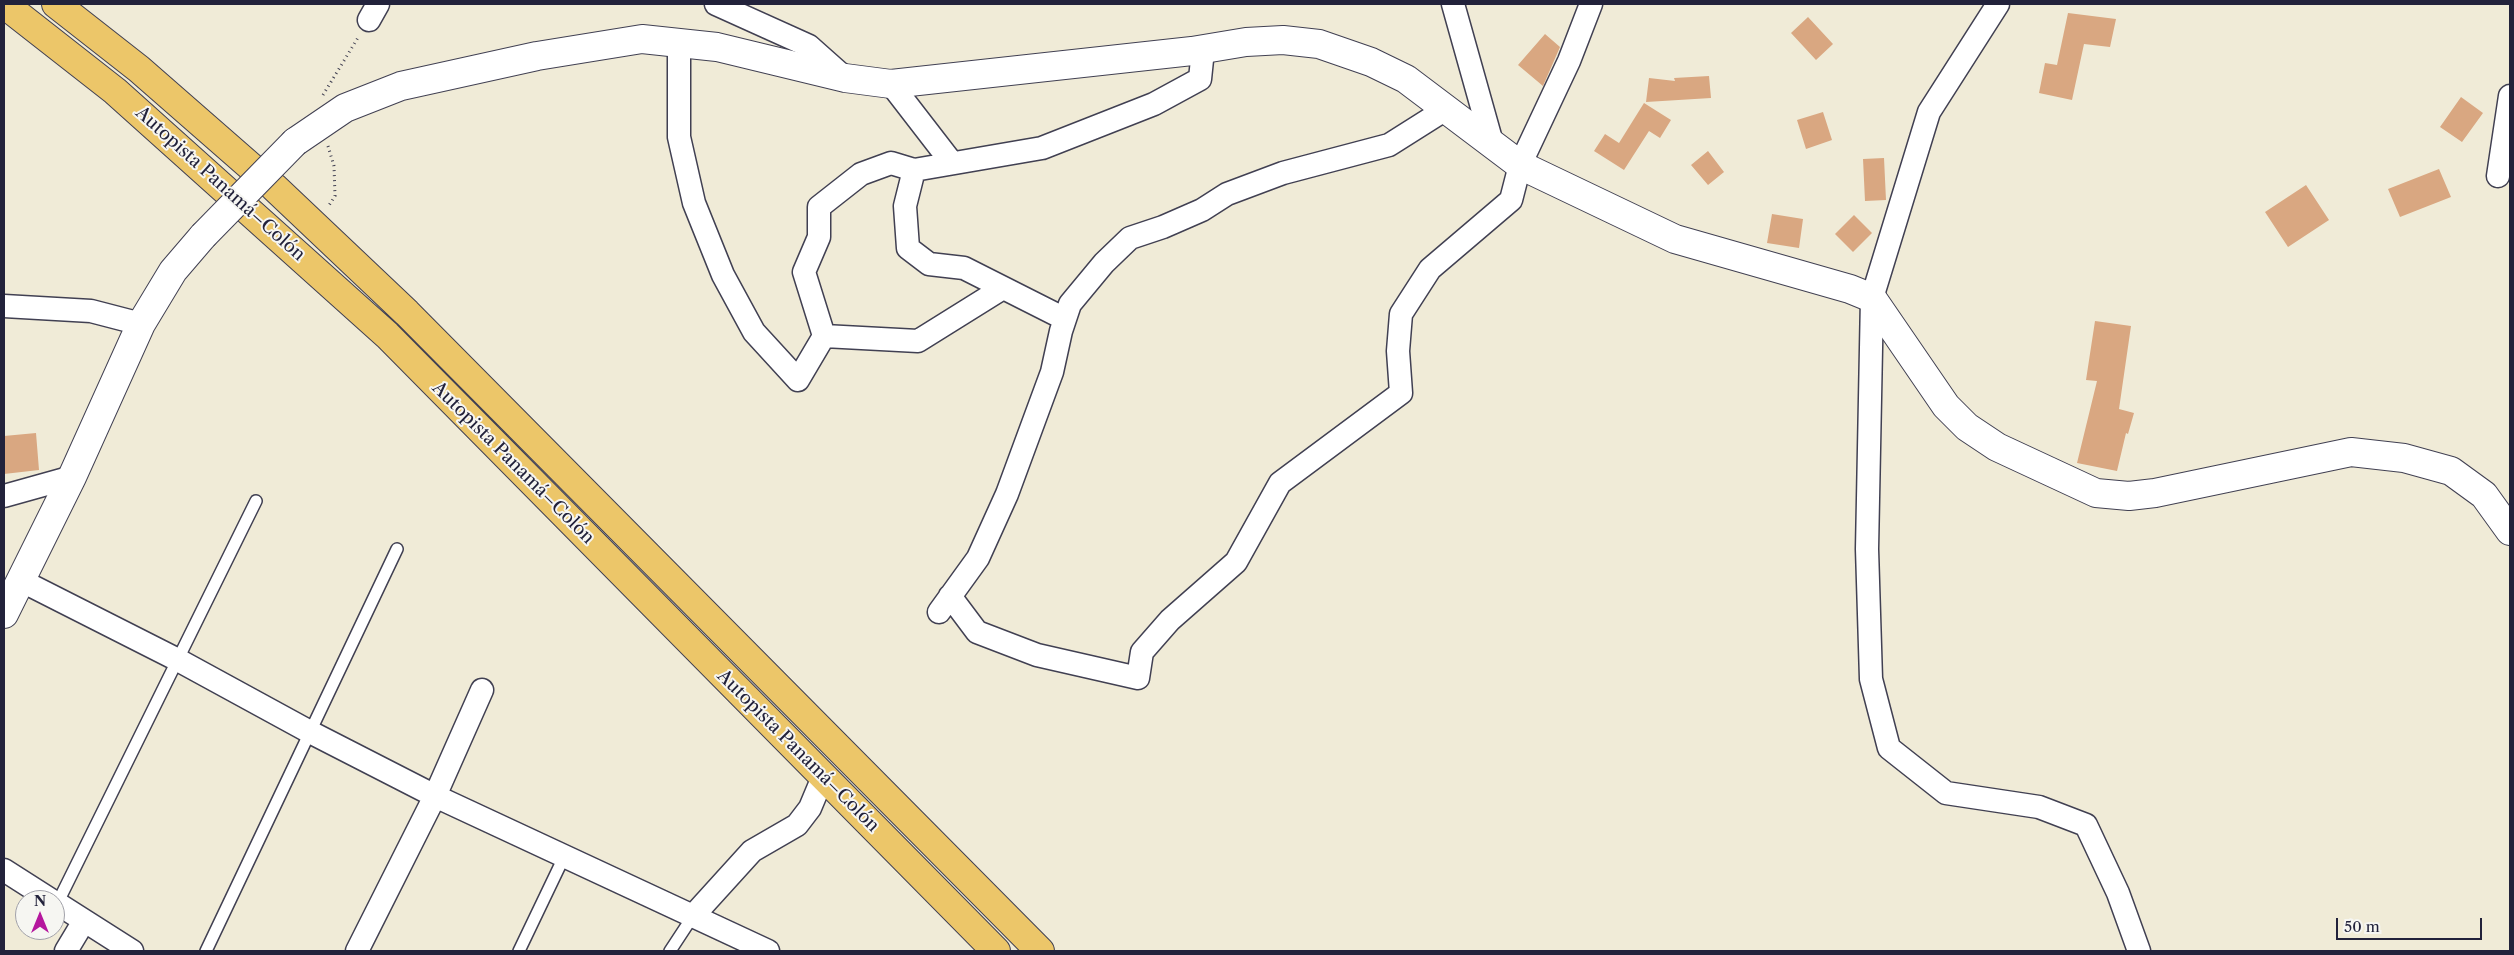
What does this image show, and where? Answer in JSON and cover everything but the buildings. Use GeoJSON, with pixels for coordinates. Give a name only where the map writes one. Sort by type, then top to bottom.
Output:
{"type":"FeatureCollection","features":[{"type":"Feature","properties":{"kind":"highway","name":"Autopista Panamá–Colón"},"geometry":{"type":"LineString","coordinates":[[4,4],[115,91],[387,335],[996,951]]}},
{"type":"Feature","properties":{"kind":"highway","name":"Autopista Panamá–Colón"},"geometry":{"type":"LineString","coordinates":[[56,4],[139,69],[311,222],[407,313],[1040,951]]}},
{"type":"Feature","properties":{"kind":"street"},"geometry":{"type":"LineString","coordinates":[[716,4],[809,46],[846,78]]}},
{"type":"Feature","properties":{"kind":"street"},"geometry":{"type":"LineString","coordinates":[[1453,4],[1492,143]]}},
{"type":"Feature","properties":{"kind":"street"},"geometry":{"type":"LineString","coordinates":[[1446,109],[1390,145],[1283,173],[1227,194],[1202,210],[1163,227],[1130,238],[1104,263],[1070,304],[1052,372],[1007,494],[978,558],[944,604],[977,632],[1036,655],[1138,678],[1142,652],[1170,620],[1236,562],[1280,483],[1401,393],[1398,351],[1401,314],[1430,269],[1511,200],[1520,165],[1569,61],[1591,4]]}},
{"type":"Feature","properties":{"kind":"street"},"geometry":{"type":"LineString","coordinates":[[1998,4],[1929,112],[1872,298],[1867,549],[1871,680],[1889,748],[1946,793],[2039,808],[2086,825],[2118,893],[2139,951]]}},
{"type":"Feature","properties":{"kind":"street"},"geometry":{"type":"LineString","coordinates":[[4,614],[72,477],[142,324],[173,271],[203,236],[320,114],[345,108],[402,86],[537,56],[642,39],[717,47],[846,78],[891,84],[1203,50],[1246,42],[1283,40],[1319,44],[1371,62],[1406,79],[1520,165],[1676,239],[1850,289],[1872,298],[1946,406],[1967,427],[1997,447],[2096,493],[2129,496],[2155,493],[2351,452],[2404,458],[2451,471],[2484,495],[2510,530]]}},
{"type":"Feature","properties":{"kind":"street"},"geometry":{"type":"LineString","coordinates":[[679,43],[679,137],[694,203],[723,275],[754,332],[798,380],[824,336],[804,272],[820,237],[820,207],[861,174],[891,163],[914,170],[1042,148],[1154,104],[1200,79],[1203,50]]}},
{"type":"Feature","properties":{"kind":"street"},"geometry":{"type":"LineString","coordinates":[[891,84],[952,163]]}},
{"type":"Feature","properties":{"kind":"street"},"geometry":{"type":"LineString","coordinates":[[2498,176],[2510,96]]}},
{"type":"Feature","properties":{"kind":"street"},"geometry":{"type":"LineString","coordinates":[[914,170],[905,206],[908,248],[929,264],[964,268],[1065,319]]}},
{"type":"Feature","properties":{"kind":"street"},"geometry":{"type":"LineString","coordinates":[[824,336],[918,341],[1003,288]]}},
{"type":"Feature","properties":{"kind":"street"},"geometry":{"type":"LineString","coordinates":[[4,306],[92,311],[142,324]]}},
{"type":"Feature","properties":{"kind":"street"},"geometry":{"type":"LineString","coordinates":[[4,496],[72,477]]}},
{"type":"Feature","properties":{"kind":"street"},"geometry":{"type":"LineString","coordinates":[[20,580],[178,660],[310,732],[435,796],[768,951]]}},
{"type":"Feature","properties":{"kind":"street"},"geometry":{"type":"LineString","coordinates":[[357,951],[435,796],[482,690]]}},
{"type":"Feature","properties":{"kind":"street"},"geometry":{"type":"LineString","coordinates":[[693,916],[752,851],[797,825],[810,808],[823,776]]}},
{"type":"Feature","properties":{"kind":"street"},"geometry":{"type":"LineString","coordinates":[[4,870],[36,890]]}},
{"type":"Feature","properties":{"kind":"street"},"geometry":{"type":"LineString","coordinates":[[65,909],[132,951]]}},
{"type":"Feature","properties":{"kind":"street"},"geometry":{"type":"LineString","coordinates":[[66,951],[84,921]]}},
{"type":"Feature","properties":{"kind":"lane"},"geometry":{"type":"LineString","coordinates":[[61,890],[256,501]]}},
{"type":"Feature","properties":{"kind":"lane"},"geometry":{"type":"LineString","coordinates":[[206,951],[397,549]]}},
{"type":"Feature","properties":{"kind":"lane"},"geometry":{"type":"LineString","coordinates":[[519,951],[564,857]]}},
{"type":"Feature","properties":{"kind":"lane"},"geometry":{"type":"LineString","coordinates":[[670,951],[693,916]]}},
{"type":"Feature","properties":{"kind":"path"},"geometry":{"type":"LineString","coordinates":[[311,222],[326,210],[335,196],[334,166],[320,114],[327,85],[374,12]]}}]}
